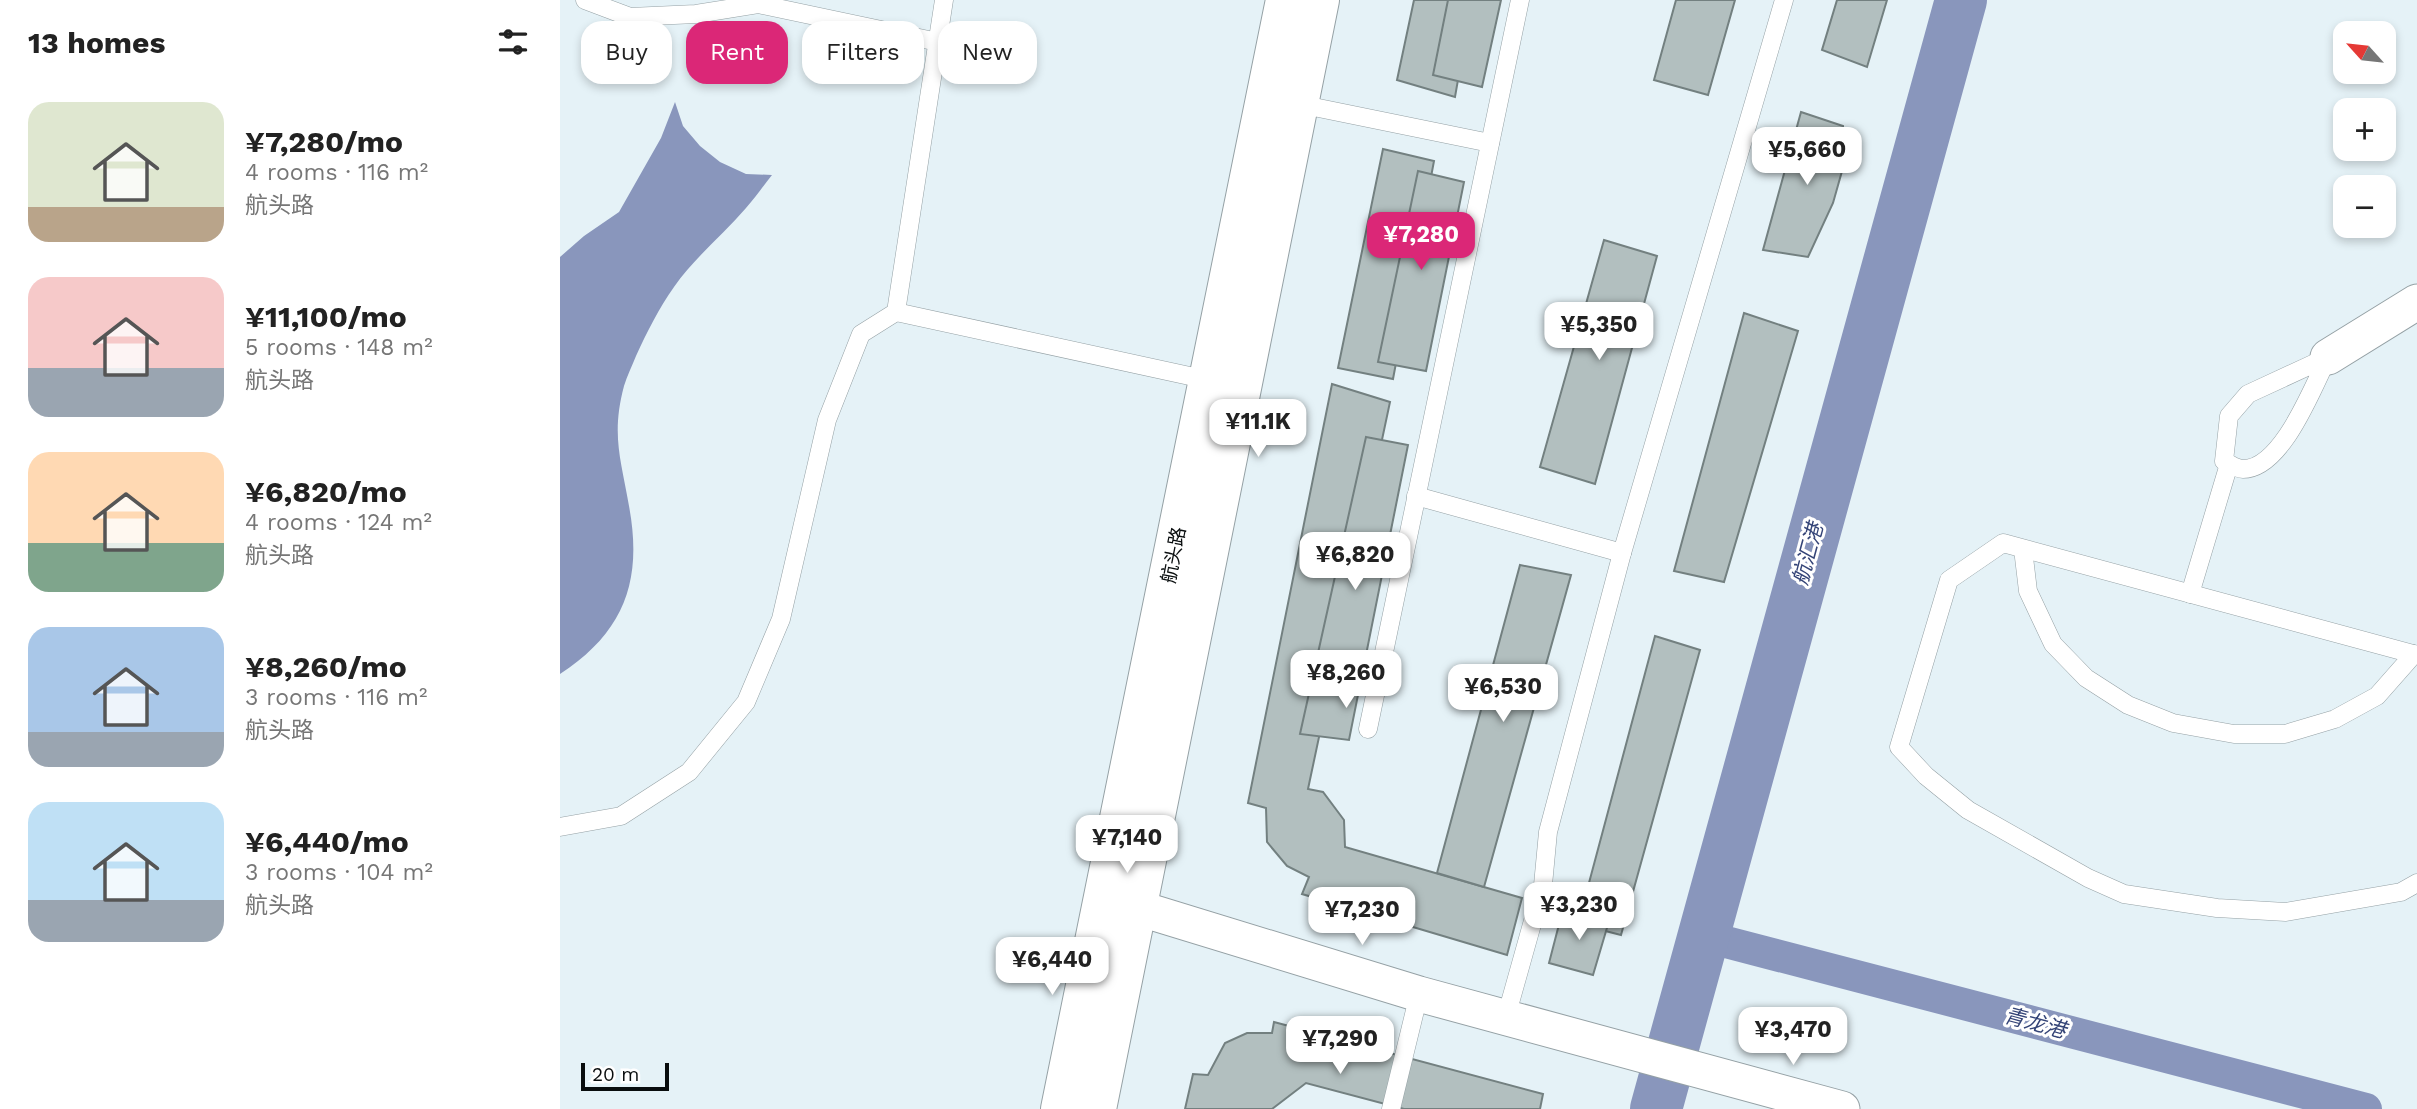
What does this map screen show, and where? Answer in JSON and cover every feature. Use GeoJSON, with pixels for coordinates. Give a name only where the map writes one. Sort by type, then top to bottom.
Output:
{"type":"FeatureCollection","features":[{"type":"Feature","properties":{"kind":"main road","name":"航头路"},"geometry":{"type":"LineString","coordinates":[[1097,1109],[1121,902],[1208,380],[1285,0]]}},
{"type":"Feature","properties":{"kind":"main road","name":"航头路"},"geometry":{"type":"LineString","coordinates":[[1060,1109],[1121,902],[1320,0]]}},
{"type":"Feature","properties":{"kind":"street"},"geometry":{"type":"LineString","coordinates":[[2328,357],[2417,302]]}},
{"type":"Feature","properties":{"kind":"street"},"geometry":{"type":"LineString","coordinates":[[1121,902],[1419,994],[1842,1109]]}},
{"type":"Feature","properties":{"kind":"lane"},"geometry":{"type":"LineString","coordinates":[[585,0],[630,17],[696,14],[758,4],[938,42],[896,312]]}},
{"type":"Feature","properties":{"kind":"lane"},"geometry":{"type":"LineString","coordinates":[[941,21],[944,0]]}},
{"type":"Feature","properties":{"kind":"lane"},"geometry":{"type":"LineString","coordinates":[[1368,729],[1520,0]]}},
{"type":"Feature","properties":{"kind":"lane"},"geometry":{"type":"LineString","coordinates":[[1506,1017],[1543,885],[1548,832],[1622,553],[1784,0]]}},
{"type":"Feature","properties":{"kind":"lane"},"geometry":{"type":"LineString","coordinates":[[1299,104],[1490,144]]}},
{"type":"Feature","properties":{"kind":"lane"},"geometry":{"type":"LineString","coordinates":[[560,827],[621,816],[690,772],[746,702],[782,619],[827,420],[862,334],[896,312],[1208,380]]}},
{"type":"Feature","properties":{"kind":"lane"},"geometry":{"type":"LineString","coordinates":[[2328,357],[2279,449],[2255,467],[2241,470],[2224,461],[2229,416],[2248,394],[2328,357]]}},
{"type":"Feature","properties":{"kind":"lane"},"geometry":{"type":"LineString","coordinates":[[2190,594],[2229,464]]}},
{"type":"Feature","properties":{"kind":"lane"},"geometry":{"type":"LineString","coordinates":[[1416,496],[1622,553]]}},
{"type":"Feature","properties":{"kind":"lane"},"geometry":{"type":"LineString","coordinates":[[2023,549],[2028,591],[2053,644],[2087,678],[2128,705],[2173,723],[2234,734],[2285,734],[2334,719],[2377,696],[2416,654],[2003,543],[1949,580],[1899,747],[1926,776],[1979,817],[2088,878],[2124,894],[2217,908],[2286,912],[2401,892],[2417,883]]}},
{"type":"Feature","properties":{"kind":"lane"},"geometry":{"type":"LineString","coordinates":[[1391,1109],[1419,994]]}},
{"type":"Feature","properties":{"kind":"water"},"geometry":{"type":"Polygon","coordinates":[[[675,102],[683,126],[700,146],[720,162],[746,174],[772,175],[746,208],[690,266],[663,303],[640,347],[624,386],[618,419],[620,460],[633,533],[630,581],[614,622],[600,641],[560,674],[560,257],[584,236],[619,212],[661,138],[675,102]]]}},
{"type":"Feature","properties":{"kind":"building"},"geometry":{"type":"Polygon","coordinates":[[[1414,0],[1472,0],[1455,97],[1397,80],[1414,0]]]}},
{"type":"Feature","properties":{"kind":"building"},"geometry":{"type":"Polygon","coordinates":[[[1448,0],[1501,0],[1482,87],[1433,75],[1448,0]]]}},
{"type":"Feature","properties":{"kind":"building"},"geometry":{"type":"Polygon","coordinates":[[[1676,0],[1735,0],[1708,95],[1654,80],[1676,0]]]}},
{"type":"Feature","properties":{"kind":"building"},"geometry":{"type":"Polygon","coordinates":[[[1837,0],[1887,0],[1867,67],[1822,50],[1837,0]]]}},
{"type":"Feature","properties":{"kind":"building"},"geometry":{"type":"Polygon","coordinates":[[[1801,112],[1843,126],[1844,164],[1833,203],[1808,257],[1763,250],[1801,112]]]}},
{"type":"Feature","properties":{"kind":"building"},"geometry":{"type":"Polygon","coordinates":[[[1383,149],[1434,161],[1393,379],[1338,368],[1383,149]]]}},
{"type":"Feature","properties":{"kind":"building"},"geometry":{"type":"Polygon","coordinates":[[[1418,171],[1464,182],[1426,371],[1378,362],[1418,171]]]}},
{"type":"Feature","properties":{"kind":"building"},"geometry":{"type":"Polygon","coordinates":[[[1604,240],[1657,256],[1595,484],[1540,467],[1604,240]]]}},
{"type":"Feature","properties":{"kind":"building"},"geometry":{"type":"Polygon","coordinates":[[[1744,313],[1798,331],[1724,582],[1674,571],[1744,313]]]}},
{"type":"Feature","properties":{"kind":"building"},"geometry":{"type":"Polygon","coordinates":[[[1332,384],[1390,402],[1308,789],[1323,792],[1344,820],[1345,847],[1522,898],[1507,955],[1302,894],[1309,877],[1287,866],[1267,842],[1266,808],[1248,803],[1332,384]]]}},
{"type":"Feature","properties":{"kind":"building"},"geometry":{"type":"Polygon","coordinates":[[[1366,437],[1408,445],[1349,740],[1300,734],[1366,437]]]}},
{"type":"Feature","properties":{"kind":"building"},"geometry":{"type":"Polygon","coordinates":[[[1520,565],[1571,575],[1484,887],[1437,873],[1520,565]]]}},
{"type":"Feature","properties":{"kind":"building"},"geometry":{"type":"Polygon","coordinates":[[[1655,636],[1700,650],[1621,935],[1578,924],[1655,636]]]}},
{"type":"Feature","properties":{"kind":"building"},"geometry":{"type":"Polygon","coordinates":[[[1563,909],[1609,921],[1593,975],[1549,963],[1563,909]]]}},
{"type":"Feature","properties":{"kind":"building"},"geometry":{"type":"Polygon","coordinates":[[[1274,1022],[1543,1094],[1540,1109],[1404,1109],[1306,1083],[1272,1109],[1185,1109],[1193,1074],[1208,1075],[1225,1043],[1247,1033],[1272,1033],[1274,1022]]]}},
{"type":"Feature","properties":{"kind":"waterway","name":"航汇港"},"geometry":{"type":"LineString","coordinates":[[1656,1109],[1961,0]]}},
{"type":"Feature","properties":{"kind":"waterway","name":"青龙港"},"geometry":{"type":"LineString","coordinates":[[1703,936],[2366,1109]]}}]}
